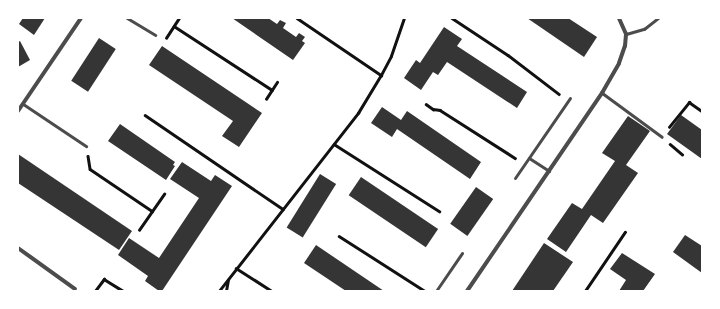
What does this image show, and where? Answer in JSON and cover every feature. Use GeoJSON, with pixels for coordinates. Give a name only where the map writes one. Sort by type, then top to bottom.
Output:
{"type":"FeatureCollection","features":[{"type":"Feature","properties":{"kind":"street"},"geometry":{"type":"LineString","coordinates":[[18,111],[81,18]]}},
{"type":"Feature","properties":{"kind":"street"},"geometry":{"type":"LineString","coordinates":[[467,291],[602,93],[619,63],[625,46],[626,34],[620,18]]}},
{"type":"Feature","properties":{"kind":"street"},"geometry":{"type":"LineString","coordinates":[[18,248],[75,289]]}},
{"type":"Feature","properties":{"kind":"lane"},"geometry":{"type":"LineString","coordinates":[[127,18],[155,35]]}},
{"type":"Feature","properties":{"kind":"lane"},"geometry":{"type":"LineString","coordinates":[[626,34],[644,29],[658,18]]}},
{"type":"Feature","properties":{"kind":"lane"},"geometry":{"type":"LineString","coordinates":[[602,93],[662,137]]}},
{"type":"Feature","properties":{"kind":"lane"},"geometry":{"type":"LineString","coordinates":[[515,178],[570,98]]}},
{"type":"Feature","properties":{"kind":"lane"},"geometry":{"type":"LineString","coordinates":[[23,104],[86,146]]}},
{"type":"Feature","properties":{"kind":"lane"},"geometry":{"type":"LineString","coordinates":[[529,158],[548,171]]}},
{"type":"Feature","properties":{"kind":"lane"},"geometry":{"type":"LineString","coordinates":[[436,291],[462,253]]}},
{"type":"Feature","properties":{"kind":"path"},"geometry":{"type":"LineString","coordinates":[[155,35],[165,40],[179,18]]}},
{"type":"Feature","properties":{"kind":"path"},"geometry":{"type":"LineString","coordinates":[[297,18],[381,76]]}},
{"type":"Feature","properties":{"kind":"path"},"geometry":{"type":"LineString","coordinates":[[219,291],[358,113],[381,76],[391,56],[404,18]]}},
{"type":"Feature","properties":{"kind":"path"},"geometry":{"type":"LineString","coordinates":[[452,18],[508,55],[550,88]]}},
{"type":"Feature","properties":{"kind":"path"},"geometry":{"type":"LineString","coordinates":[[174,26],[272,90]]}},
{"type":"Feature","properties":{"kind":"path"},"geometry":{"type":"LineString","coordinates":[[266,99],[277,82]]}},
{"type":"Feature","properties":{"kind":"path"},"geometry":{"type":"LineString","coordinates":[[662,137],[689,102],[702,111]]}},
{"type":"Feature","properties":{"kind":"path"},"geometry":{"type":"LineString","coordinates":[[426,104],[433,109],[440,110],[525,164]]}},
{"type":"Feature","properties":{"kind":"path"},"geometry":{"type":"LineString","coordinates":[[145,114],[283,209]]}},
{"type":"Feature","properties":{"kind":"path"},"geometry":{"type":"LineString","coordinates":[[334,144],[439,211]]}},
{"type":"Feature","properties":{"kind":"path"},"geometry":{"type":"LineString","coordinates":[[86,146],[90,169],[152,211]]}},
{"type":"Feature","properties":{"kind":"path"},"geometry":{"type":"LineString","coordinates":[[139,230],[164,194]]}},
{"type":"Feature","properties":{"kind":"path"},"geometry":{"type":"LineString","coordinates":[[585,291],[624,232]]}},
{"type":"Feature","properties":{"kind":"path"},"geometry":{"type":"LineString","coordinates":[[339,236],[426,291]]}},
{"type":"Feature","properties":{"kind":"path"},"geometry":{"type":"LineString","coordinates":[[236,268],[272,291]]}},
{"type":"Feature","properties":{"kind":"path"},"geometry":{"type":"LineString","coordinates":[[95,291],[104,279],[123,291]]}},
{"type":"Feature","properties":{"kind":"path"},"geometry":{"type":"LineString","coordinates":[[226,291],[228,279]]}},
{"type":"Feature","properties":{"kind":"building"},"geometry":{"type":"Polygon","coordinates":[[[23,18],[45,18],[34,35],[19,24],[23,18]]]}},
{"type":"Feature","properties":{"kind":"building"},"geometry":{"type":"Polygon","coordinates":[[[232,18],[268,18],[277,24],[280,20],[286,23],[283,28],[296,37],[299,33],[305,37],[302,41],[305,43],[293,60],[232,18]]]}},
{"type":"Feature","properties":{"kind":"building"},"geometry":{"type":"Polygon","coordinates":[[[527,18],[568,18],[597,37],[584,57],[527,18]]]}},
{"type":"Feature","properties":{"kind":"building"},"geometry":{"type":"Polygon","coordinates":[[[444,27],[462,39],[457,46],[527,92],[517,108],[447,62],[438,75],[433,72],[421,90],[404,78],[416,60],[420,63],[444,27]]]}},
{"type":"Feature","properties":{"kind":"building"},"geometry":{"type":"Polygon","coordinates":[[[99,38],[116,49],[88,92],[71,81],[99,38]]]}},
{"type":"Feature","properties":{"kind":"building"},"geometry":{"type":"Polygon","coordinates":[[[20,41],[30,60],[18,67],[18,42],[20,41]]]}},
{"type":"Feature","properties":{"kind":"building"},"geometry":{"type":"Polygon","coordinates":[[[162,46],[262,113],[239,147],[222,136],[233,121],[149,65],[162,46]]]}},
{"type":"Feature","properties":{"kind":"building"},"geometry":{"type":"Polygon","coordinates":[[[382,107],[401,120],[407,111],[481,162],[470,179],[397,129],[392,137],[371,123],[382,107]]]}},
{"type":"Feature","properties":{"kind":"building"},"geometry":{"type":"Polygon","coordinates":[[[681,115],[702,130],[702,159],[667,134],[681,115]]]}},
{"type":"Feature","properties":{"kind":"building"},"geometry":{"type":"Polygon","coordinates":[[[628,116],[650,131],[626,165],[638,173],[603,223],[591,215],[566,252],[547,239],[572,203],[582,209],[615,161],[602,153],[628,116]]]}},
{"type":"Feature","properties":{"kind":"building"},"geometry":{"type":"Polygon","coordinates":[[[120,124],[175,162],[173,165],[175,166],[166,180],[108,141],[120,124]]]}},
{"type":"Feature","properties":{"kind":"building"},"geometry":{"type":"Polygon","coordinates":[[[18,154],[132,231],[119,250],[18,183],[18,154]]]}},
{"type":"Feature","properties":{"kind":"building"},"geometry":{"type":"Polygon","coordinates":[[[182,162],[211,181],[215,175],[232,186],[162,291],[159,291],[145,281],[148,276],[118,255],[129,238],[159,258],[199,198],[170,179],[182,162]]]}},
{"type":"Feature","properties":{"kind":"building"},"geometry":{"type":"Polygon","coordinates":[[[320,174],[336,184],[303,237],[287,227],[320,174]]]}},
{"type":"Feature","properties":{"kind":"building"},"geometry":{"type":"Polygon","coordinates":[[[361,177],[438,229],[426,247],[349,195],[361,177]]]}},
{"type":"Feature","properties":{"kind":"building"},"geometry":{"type":"Polygon","coordinates":[[[476,187],[493,199],[467,236],[450,224],[476,187]]]}},
{"type":"Feature","properties":{"kind":"building"},"geometry":{"type":"Polygon","coordinates":[[[685,235],[702,246],[702,273],[673,252],[685,235]]]}},
{"type":"Feature","properties":{"kind":"building"},"geometry":{"type":"Polygon","coordinates":[[[544,243],[573,262],[553,291],[512,291],[544,243]]]}},
{"type":"Feature","properties":{"kind":"building"},"geometry":{"type":"Polygon","coordinates":[[[316,245],[384,291],[346,291],[304,263],[316,245]]]}},
{"type":"Feature","properties":{"kind":"building"},"geometry":{"type":"Polygon","coordinates":[[[622,253],[655,274],[643,291],[619,291],[626,280],[610,269],[622,253]]]}}]}
